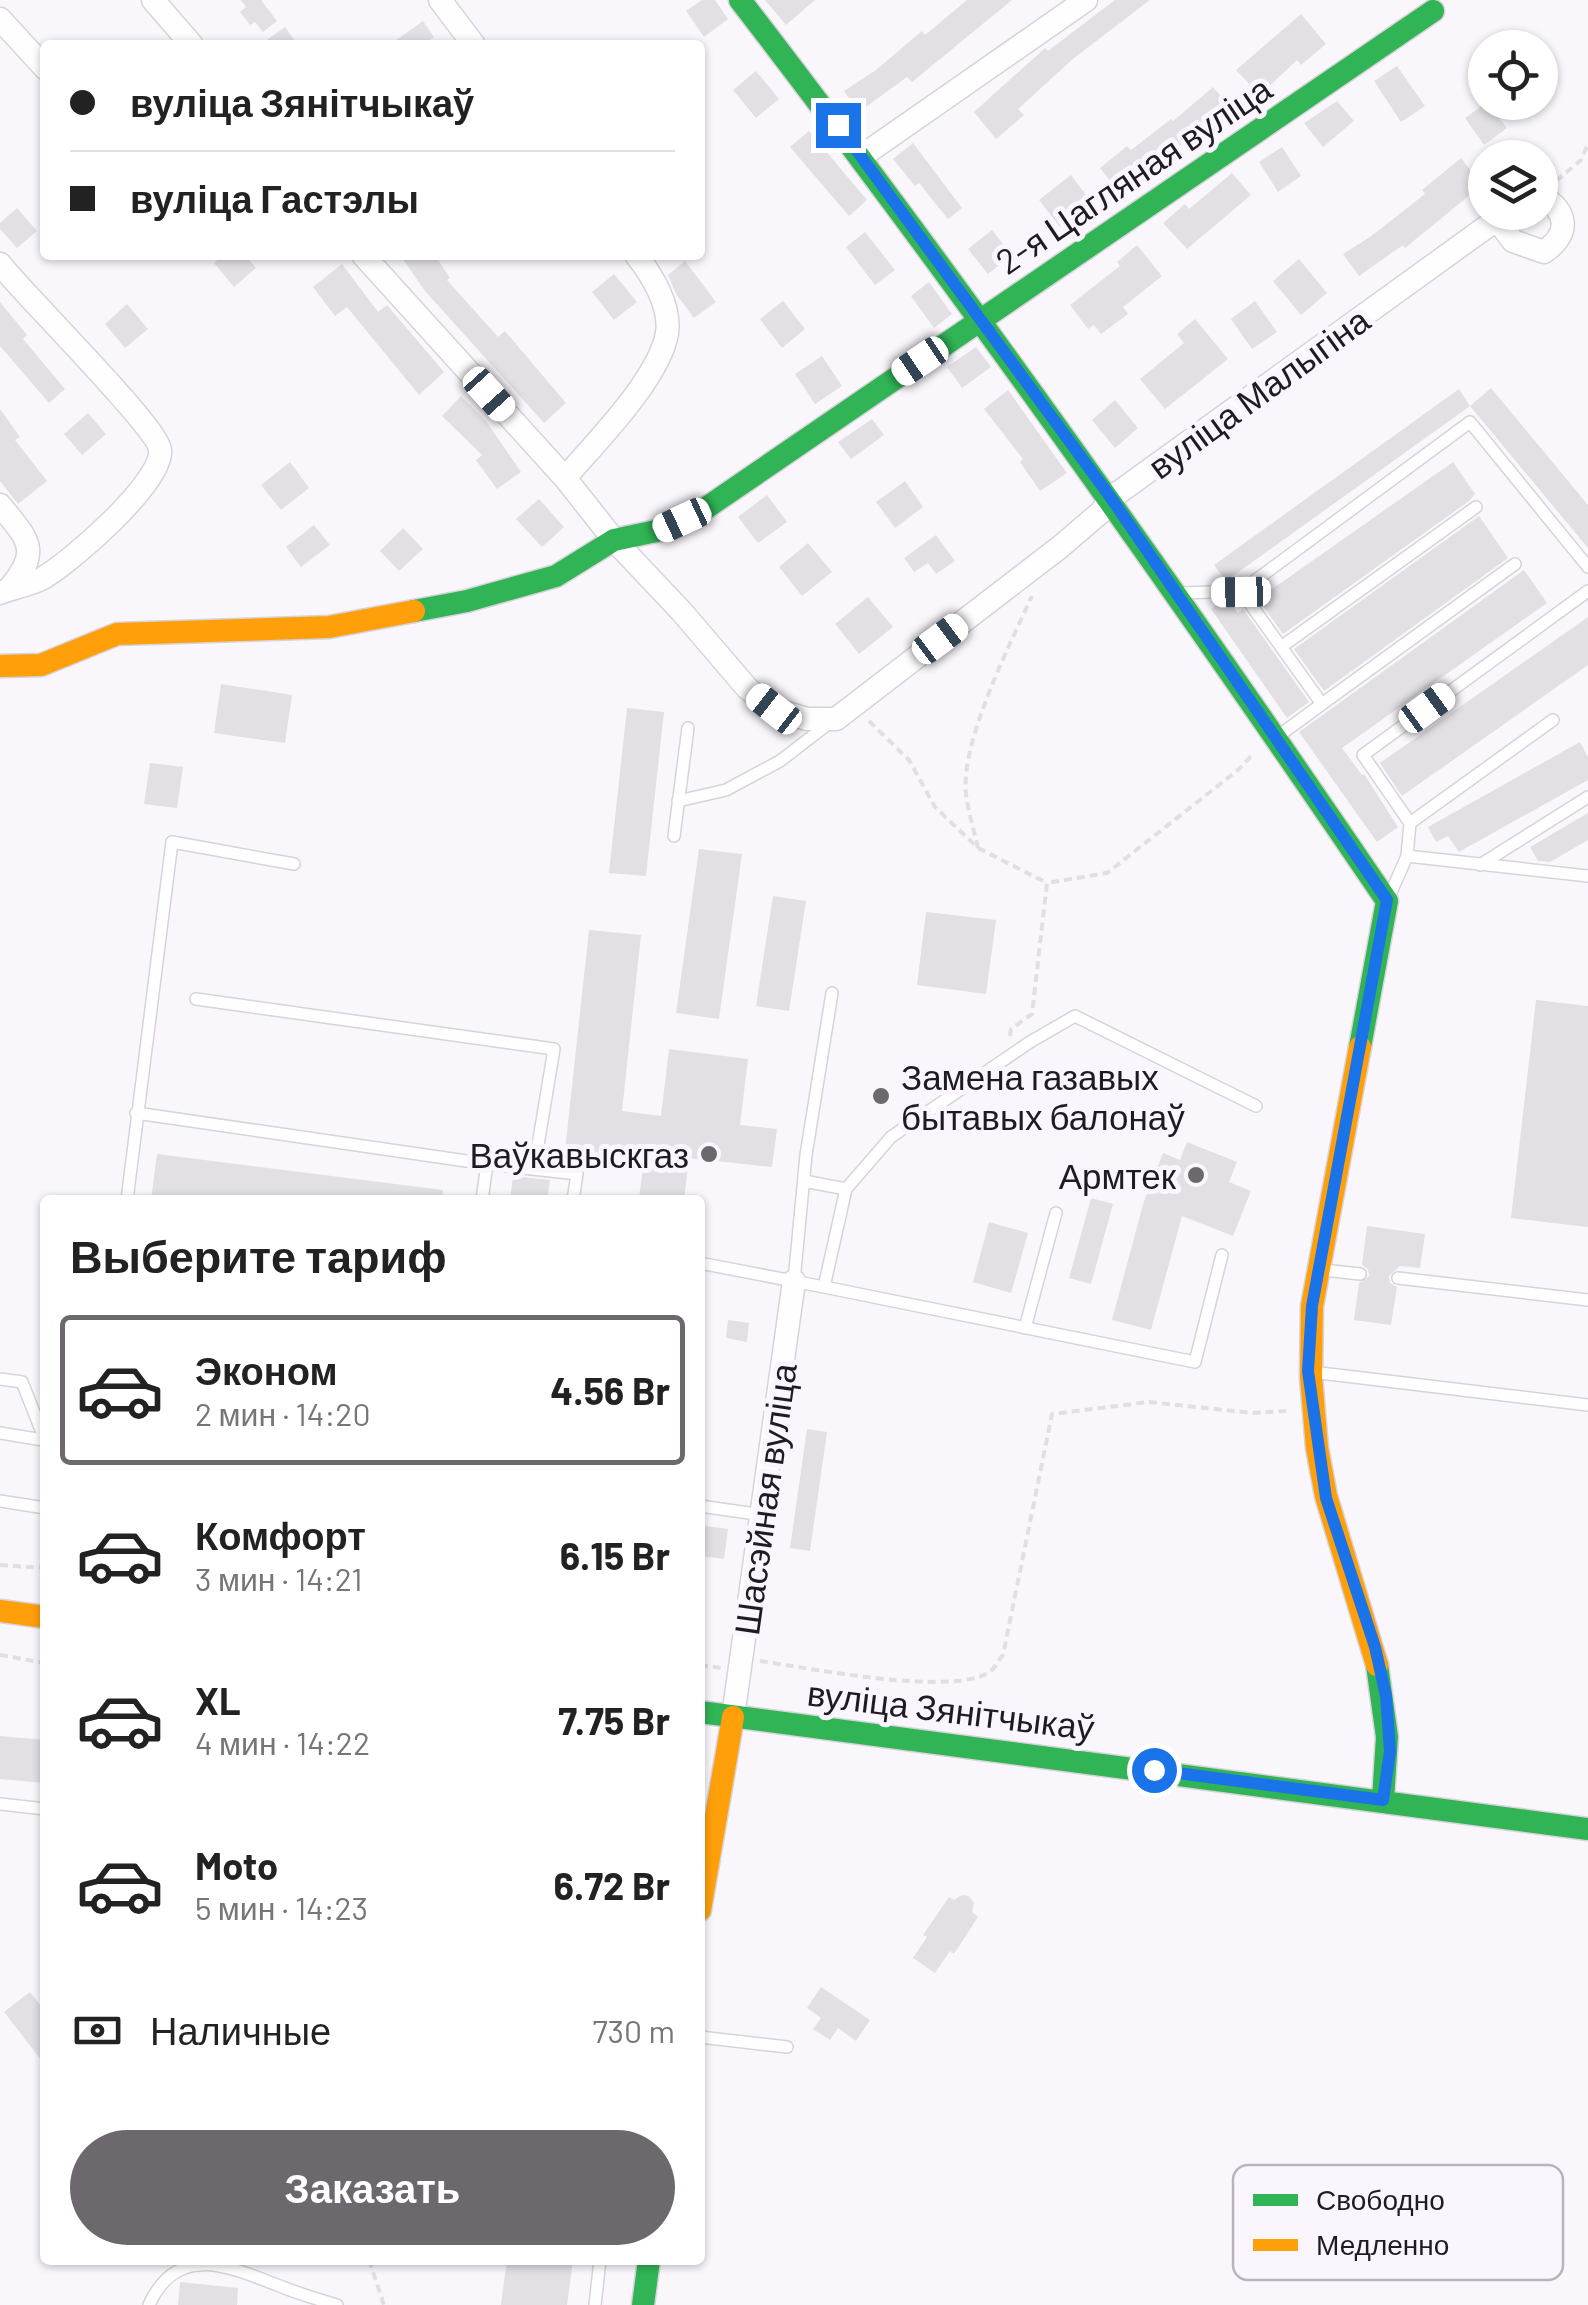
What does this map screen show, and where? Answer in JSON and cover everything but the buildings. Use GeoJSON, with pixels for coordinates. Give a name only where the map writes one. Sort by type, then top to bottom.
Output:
{"type":"FeatureCollection","features":[{"type":"Feature","properties":{"kind":"street"},"geometry":{"type":"LineString","coordinates":[[153,0],[188,40]]}},
{"type":"Feature","properties":{"kind":"street"},"geometry":{"type":"LineString","coordinates":[[440,0],[470,40]]}},
{"type":"Feature","properties":{"kind":"street"},"geometry":{"type":"LineString","coordinates":[[740,0],[862,156],[1111,498],[1271,740],[1387,900],[1312,1306],[1308,1371],[1326,1498],[1375,1647],[1386,1696],[1390,1751],[1383,1800]]}},
{"type":"Feature","properties":{"kind":"street"},"geometry":{"type":"LineString","coordinates":[[862,156],[1086,0]]}},
{"type":"Feature","properties":{"kind":"street","name":"2-я Цагляная вуліца"},"geometry":{"type":"LineString","coordinates":[[0,666],[41,665],[118,634],[329,627],[468,600],[556,576],[614,540],[661,530],[704,510],[1433,12]]}},
{"type":"Feature","properties":{"kind":"street"},"geometry":{"type":"LineString","coordinates":[[0,18],[40,62]]}},
{"type":"Feature","properties":{"kind":"street","name":"вуліца Малыгіна"},"geometry":{"type":"LineString","coordinates":[[1508,230],[1513,240],[1544,252],[1555,244],[1562,231],[1563,219],[1558,209]]}},
{"type":"Feature","properties":{"kind":"street","name":"вуліца Малыгіна"},"geometry":{"type":"LineString","coordinates":[[843,713],[1060,546],[1101,512],[1111,498],[1483,230]]}},
{"type":"Feature","properties":{"kind":"street"},"geometry":{"type":"LineString","coordinates":[[367,260],[747,688],[774,709],[807,719],[843,713]]}},
{"type":"Feature","properties":{"kind":"street"},"geometry":{"type":"LineString","coordinates":[[564,478],[622,412],[655,364],[667,332],[664,304],[639,260]]}},
{"type":"Feature","properties":{"kind":"street"},"geometry":{"type":"LineString","coordinates":[[0,264],[140,419],[158,441],[161,452],[158,464],[119,516],[82,550],[41,580],[5,591]]}},
{"type":"Feature","properties":{"kind":"street"},"geometry":{"type":"LineString","coordinates":[[0,505],[24,534],[29,548],[26,568],[5,591]]}},
{"type":"Feature","properties":{"kind":"street","name":"Шасэйная вуліца"},"geometry":{"type":"LineString","coordinates":[[733,1716],[794,1282]]}},
{"type":"Feature","properties":{"kind":"street"},"geometry":{"type":"LineString","coordinates":[[0,1611],[40,1617]]}},
{"type":"Feature","properties":{"kind":"street","name":"вуліца Зянітчыкаў"},"geometry":{"type":"LineString","coordinates":[[705,1713],[1588,1829]]}},
{"type":"Feature","properties":{"kind":"street"},"geometry":{"type":"LineString","coordinates":[[705,1857],[733,1716]]}},
{"type":"Feature","properties":{"kind":"street"},"geometry":{"type":"LineString","coordinates":[[643,2305],[648,2265]]}},
{"type":"Feature","properties":{"kind":"lane"},"geometry":{"type":"LineString","coordinates":[[1175,593],[1241,592],[1470,422],[1588,567]]}},
{"type":"Feature","properties":{"kind":"lane"},"geometry":{"type":"LineString","coordinates":[[1282,648],[1476,507]]}},
{"type":"Feature","properties":{"kind":"lane"},"geometry":{"type":"LineString","coordinates":[[1271,740],[1516,564]]}},
{"type":"Feature","properties":{"kind":"lane"},"geometry":{"type":"LineString","coordinates":[[1387,900],[1407,856],[1410,823],[1363,755],[1588,590]]}},
{"type":"Feature","properties":{"kind":"lane"},"geometry":{"type":"LineString","coordinates":[[1241,592],[1322,704]]}},
{"type":"Feature","properties":{"kind":"lane"},"geometry":{"type":"LineString","coordinates":[[678,802],[726,790],[780,761],[843,713]]}},
{"type":"Feature","properties":{"kind":"lane"},"geometry":{"type":"LineString","coordinates":[[1410,823],[1553,720]]}},
{"type":"Feature","properties":{"kind":"lane"},"geometry":{"type":"LineString","coordinates":[[674,836],[688,728]]}},
{"type":"Feature","properties":{"kind":"lane"},"geometry":{"type":"LineString","coordinates":[[1480,865],[1588,797]]}},
{"type":"Feature","properties":{"kind":"lane"},"geometry":{"type":"LineString","coordinates":[[127,1195],[172,842],[294,864]]}},
{"type":"Feature","properties":{"kind":"lane"},"geometry":{"type":"LineString","coordinates":[[1407,856],[1588,876]]}},
{"type":"Feature","properties":{"kind":"lane"},"geometry":{"type":"LineString","coordinates":[[794,1282],[804,1181],[832,993]]}},
{"type":"Feature","properties":{"kind":"lane"},"geometry":{"type":"LineString","coordinates":[[196,999],[554,1049],[534,1169]]}},
{"type":"Feature","properties":{"kind":"lane"},"geometry":{"type":"LineString","coordinates":[[824,1287],[846,1189],[892,1137],[1010,1055],[1075,1016],[1256,1106]]}},
{"type":"Feature","properties":{"kind":"lane"},"geometry":{"type":"LineString","coordinates":[[136,1114],[577,1174],[574,1195]]}},
{"type":"Feature","properties":{"kind":"lane"},"geometry":{"type":"LineString","coordinates":[[483,1195],[487,1164]]}},
{"type":"Feature","properties":{"kind":"lane"},"geometry":{"type":"LineString","coordinates":[[804,1181],[846,1189]]}},
{"type":"Feature","properties":{"kind":"lane"},"geometry":{"type":"LineString","coordinates":[[1025,1328],[1056,1212]]}},
{"type":"Feature","properties":{"kind":"lane"},"geometry":{"type":"LineString","coordinates":[[705,1263],[1195,1362],[1222,1256]]}},
{"type":"Feature","properties":{"kind":"lane"},"geometry":{"type":"LineString","coordinates":[[1319,1269],[1360,1274]]}},
{"type":"Feature","properties":{"kind":"lane"},"geometry":{"type":"LineString","coordinates":[[1398,1278],[1588,1300]]}},
{"type":"Feature","properties":{"kind":"lane"},"geometry":{"type":"LineString","coordinates":[[1308,1371],[1588,1405]]}},
{"type":"Feature","properties":{"kind":"lane"},"geometry":{"type":"LineString","coordinates":[[0,1379],[22,1382],[40,1429]]}},
{"type":"Feature","properties":{"kind":"lane"},"geometry":{"type":"LineString","coordinates":[[0,1434],[40,1439]]}},
{"type":"Feature","properties":{"kind":"lane"},"geometry":{"type":"LineString","coordinates":[[0,1501],[40,1507]]}},
{"type":"Feature","properties":{"kind":"lane"},"geometry":{"type":"LineString","coordinates":[[705,1507],[762,1515]]}},
{"type":"Feature","properties":{"kind":"lane"},"geometry":{"type":"LineString","coordinates":[[0,1804],[40,1808]]}},
{"type":"Feature","properties":{"kind":"lane"},"geometry":{"type":"LineString","coordinates":[[705,2038],[787,2047]]}},
{"type":"Feature","properties":{"kind":"lane"},"geometry":{"type":"LineString","coordinates":[[149,2305],[154,2292],[172,2274],[190,2265]]}},
{"type":"Feature","properties":{"kind":"lane"},"geometry":{"type":"LineString","coordinates":[[209,2265],[243,2272],[337,2305]]}},
{"type":"Feature","properties":{"kind":"lane"},"geometry":{"type":"LineString","coordinates":[[595,2305],[599,2265]]}},
{"type":"Feature","properties":{"kind":"path"},"geometry":{"type":"LineString","coordinates":[[1558,180],[1581,160],[1588,144]]}},
{"type":"Feature","properties":{"kind":"path"},"geometry":{"type":"LineString","coordinates":[[978,848],[966,793],[968,764],[978,728],[1035,589]]}},
{"type":"Feature","properties":{"kind":"path"},"geometry":{"type":"LineString","coordinates":[[843,713],[874,724],[909,760],[935,806],[978,848],[1046,882],[1107,873],[1271,740]]}},
{"type":"Feature","properties":{"kind":"path"},"geometry":{"type":"LineString","coordinates":[[1010,1055],[1012,1029],[1032,1014],[1046,882]]}},
{"type":"Feature","properties":{"kind":"path"},"geometry":{"type":"LineString","coordinates":[[742,1658],[867,1676],[960,1682],[991,1672],[1003,1655],[1052,1414],[1148,1402],[1254,1413],[1296,1409]]}},
{"type":"Feature","properties":{"kind":"path"},"geometry":{"type":"LineString","coordinates":[[0,1565],[40,1568]]}},
{"type":"Feature","properties":{"kind":"path"},"geometry":{"type":"LineString","coordinates":[[0,1655],[40,1662]]}},
{"type":"Feature","properties":{"kind":"path"},"geometry":{"type":"LineString","coordinates":[[371,2265],[384,2305]]}},
{"type":"Feature","properties":{"kind":"traffic: fast"},"geometry":{"type":"LineString","coordinates":[[740,0],[1070,446],[1387,901],[1360,1047]]}},
{"type":"Feature","properties":{"kind":"traffic: fast"},"geometry":{"type":"LineString","coordinates":[[414,611],[556,576],[614,540],[661,530],[703,510],[1433,11]]}},
{"type":"Feature","properties":{"kind":"traffic: fast"},"geometry":{"type":"LineString","coordinates":[[1377,1665],[1387,1737],[1383,1800]]}},
{"type":"Feature","properties":{"kind":"traffic: fast"},"geometry":{"type":"LineString","coordinates":[[705,1713],[1588,1829]]}},
{"type":"Feature","properties":{"kind":"traffic: fast"},"geometry":{"type":"LineString","coordinates":[[643,2305],[648,2265]]}},
{"type":"Feature","properties":{"kind":"traffic: slow"},"geometry":{"type":"LineString","coordinates":[[0,666],[41,665],[117,634],[329,627],[414,611]]}},
{"type":"Feature","properties":{"kind":"traffic: slow"},"geometry":{"type":"LineString","coordinates":[[1360,1047],[1312,1306],[1311,1377],[1326,1496],[1377,1665]]}},
{"type":"Feature","properties":{"kind":"traffic: slow"},"geometry":{"type":"LineString","coordinates":[[0,1611],[40,1616]]}},
{"type":"Feature","properties":{"kind":"traffic: slow"},"geometry":{"type":"LineString","coordinates":[[705,1881],[733,1717]]}},
{"type":"Feature","properties":{"kind":"place","name":"Замена газавых бытавых балонаў"},"geometry":{"type":"Point","coordinates":[881,1096]}},
{"type":"Feature","properties":{"kind":"place","name":"Ваўкавыскгаз"},"geometry":{"type":"Point","coordinates":[709,1154]}},
{"type":"Feature","properties":{"kind":"place","name":"Армтек"},"geometry":{"type":"Point","coordinates":[1196,1175]}},
{"type":"Feature","properties":{"kind":"route"},"geometry":{"type":"LineString","coordinates":[[838,125],[1111,498],[1387,900],[1312,1306],[1308,1371],[1326,1498],[1375,1647],[1386,1696],[1390,1751],[1383,1800],[1154,1770]]}}]}
